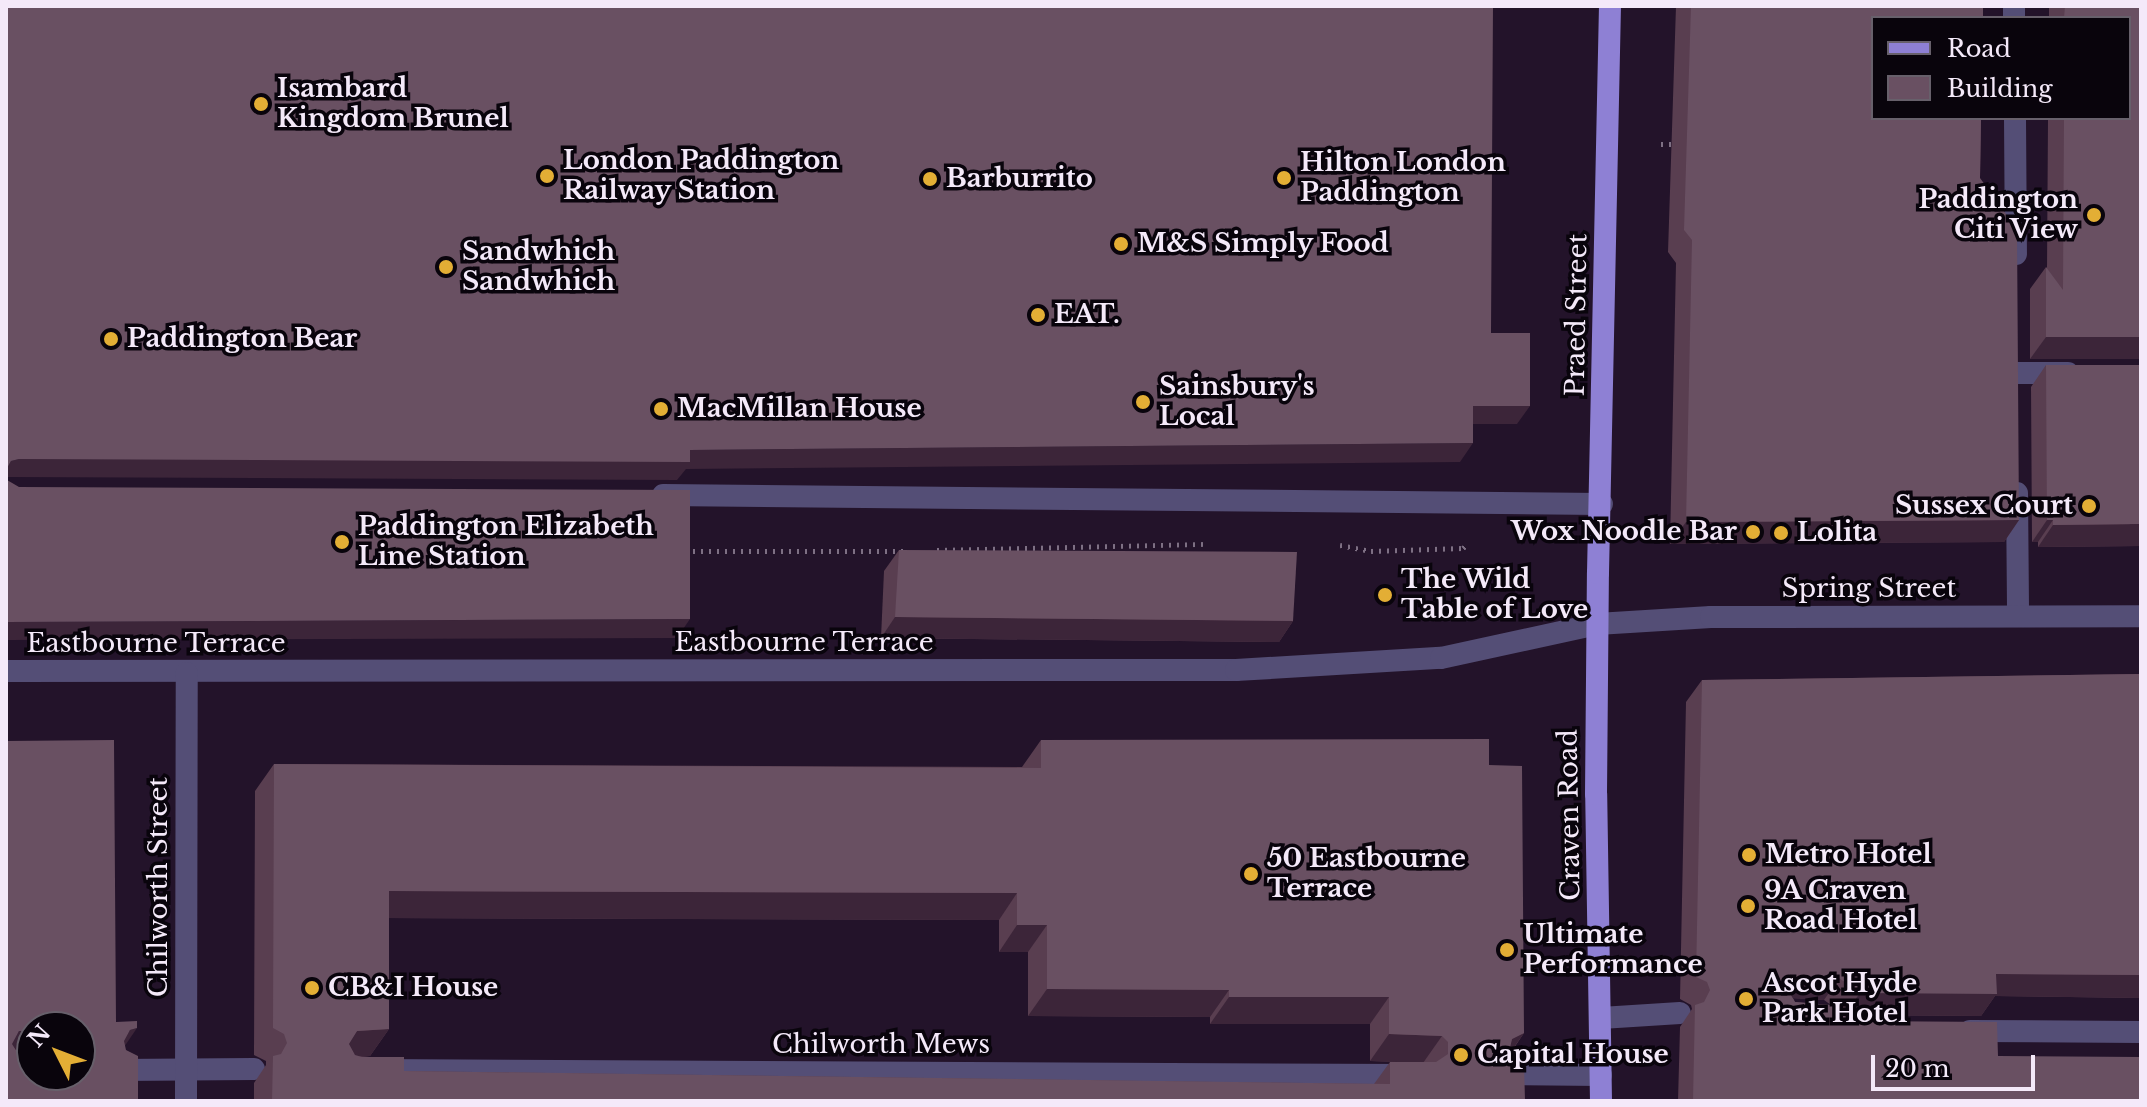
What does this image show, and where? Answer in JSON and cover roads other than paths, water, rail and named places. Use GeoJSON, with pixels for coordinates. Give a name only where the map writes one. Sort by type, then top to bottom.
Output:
{"type":"FeatureCollection","features":[{"type":"Feature","properties":{"kind":"main road","name":"Praed Street"},"geometry":{"type":"LineString","coordinates":[[1597,624],[1602,504],[1610,6]]}},
{"type":"Feature","properties":{"kind":"main road","name":"Craven Road"},"geometry":{"type":"LineString","coordinates":[[1597,624],[1601,1101]]}},
{"type":"Feature","properties":{"kind":"street"},"geometry":{"type":"LineString","coordinates":[[2015,120],[2016,277]]}},
{"type":"Feature","properties":{"kind":"street"},"geometry":{"type":"LineString","coordinates":[[2017,373],[2086,373]]}},
{"type":"Feature","properties":{"kind":"street"},"geometry":{"type":"LineString","coordinates":[[2017,469],[2018,616]]}},
{"type":"Feature","properties":{"kind":"street"},"geometry":{"type":"LineString","coordinates":[[641,495],[1602,504]]}},
{"type":"Feature","properties":{"kind":"street","name":"Spring Street"},"geometry":{"type":"LineString","coordinates":[[1597,624],[1711,617],[2141,616]]}},
{"type":"Feature","properties":{"kind":"street","name":"Eastbourne Terrace"},"geometry":{"type":"LineString","coordinates":[[6,671],[1236,670],[1441,658],[1597,624]]}},
{"type":"Feature","properties":{"kind":"street","name":"Chilworth Street"},"geometry":{"type":"LineString","coordinates":[[186,1101],[187,673]]}},
{"type":"Feature","properties":{"kind":"street"},"geometry":{"type":"LineString","coordinates":[[1601,1018],[1680,1013]]}},
{"type":"Feature","properties":{"kind":"street"},"geometry":{"type":"LineString","coordinates":[[1950,1031],[2141,1032]]}},
{"type":"Feature","properties":{"kind":"street"},"geometry":{"type":"LineString","coordinates":[[118,1070],[254,1069]]}},
{"type":"Feature","properties":{"kind":"street","name":"Chilworth Mews"},"geometry":{"type":"LineString","coordinates":[[344,1070],[1417,1075]]}},
{"type":"Feature","properties":{"kind":"street"},"geometry":{"type":"LineString","coordinates":[[1505,1074],[1601,1075]]}},
{"type":"Feature","properties":{"kind":"place","name":"Isambard Kingdom Brunel"},"geometry":{"type":"Point","coordinates":[261,104]}},
{"type":"Feature","properties":{"kind":"place","name":"London Paddington Railway Station"},"geometry":{"type":"Point","coordinates":[547,176]}},
{"type":"Feature","properties":{"kind":"place","name":"Hilton London Paddington"},"geometry":{"type":"Point","coordinates":[1284,178]}},
{"type":"Feature","properties":{"kind":"place","name":"Barburrito"},"geometry":{"type":"Point","coordinates":[930,179]}},
{"type":"Feature","properties":{"kind":"place","name":"Paddington Citi View"},"geometry":{"type":"Point","coordinates":[2094,215]}},
{"type":"Feature","properties":{"kind":"place","name":"M&S Simply Food"},"geometry":{"type":"Point","coordinates":[1121,244]}},
{"type":"Feature","properties":{"kind":"place","name":"Sandwhich Sandwhich"},"geometry":{"type":"Point","coordinates":[446,267]}},
{"type":"Feature","properties":{"kind":"place","name":"EAT."},"geometry":{"type":"Point","coordinates":[1038,315]}},
{"type":"Feature","properties":{"kind":"place","name":"Paddington Bear"},"geometry":{"type":"Point","coordinates":[111,339]}},
{"type":"Feature","properties":{"kind":"place","name":"Sainsbury's Local"},"geometry":{"type":"Point","coordinates":[1143,402]}},
{"type":"Feature","properties":{"kind":"place","name":"MacMillan House"},"geometry":{"type":"Point","coordinates":[661,409]}},
{"type":"Feature","properties":{"kind":"place","name":"Sussex Court"},"geometry":{"type":"Point","coordinates":[2089,506]}},
{"type":"Feature","properties":{"kind":"place","name":"Wox Noodle Bar"},"geometry":{"type":"Point","coordinates":[1753,532]}},
{"type":"Feature","properties":{"kind":"place","name":"Lolita"},"geometry":{"type":"Point","coordinates":[1781,533]}},
{"type":"Feature","properties":{"kind":"place","name":"Paddington Elizabeth Line Station"},"geometry":{"type":"Point","coordinates":[342,542]}},
{"type":"Feature","properties":{"kind":"place","name":"The Wild Table of Love"},"geometry":{"type":"Point","coordinates":[1385,595]}},
{"type":"Feature","properties":{"kind":"place","name":"Metro Hotel"},"geometry":{"type":"Point","coordinates":[1749,855]}},
{"type":"Feature","properties":{"kind":"place","name":"50 Eastbourne Terrace"},"geometry":{"type":"Point","coordinates":[1251,874]}},
{"type":"Feature","properties":{"kind":"place","name":"9A Craven Road Hotel"},"geometry":{"type":"Point","coordinates":[1748,906]}},
{"type":"Feature","properties":{"kind":"place","name":"Ultimate Performance"},"geometry":{"type":"Point","coordinates":[1507,950]}},
{"type":"Feature","properties":{"kind":"place","name":"CB&I House"},"geometry":{"type":"Point","coordinates":[312,988]}},
{"type":"Feature","properties":{"kind":"place","name":"Ascot Hyde Park Hotel"},"geometry":{"type":"Point","coordinates":[1746,999]}},
{"type":"Feature","properties":{"kind":"place","name":"Capital House"},"geometry":{"type":"Point","coordinates":[1461,1055]}}]}
